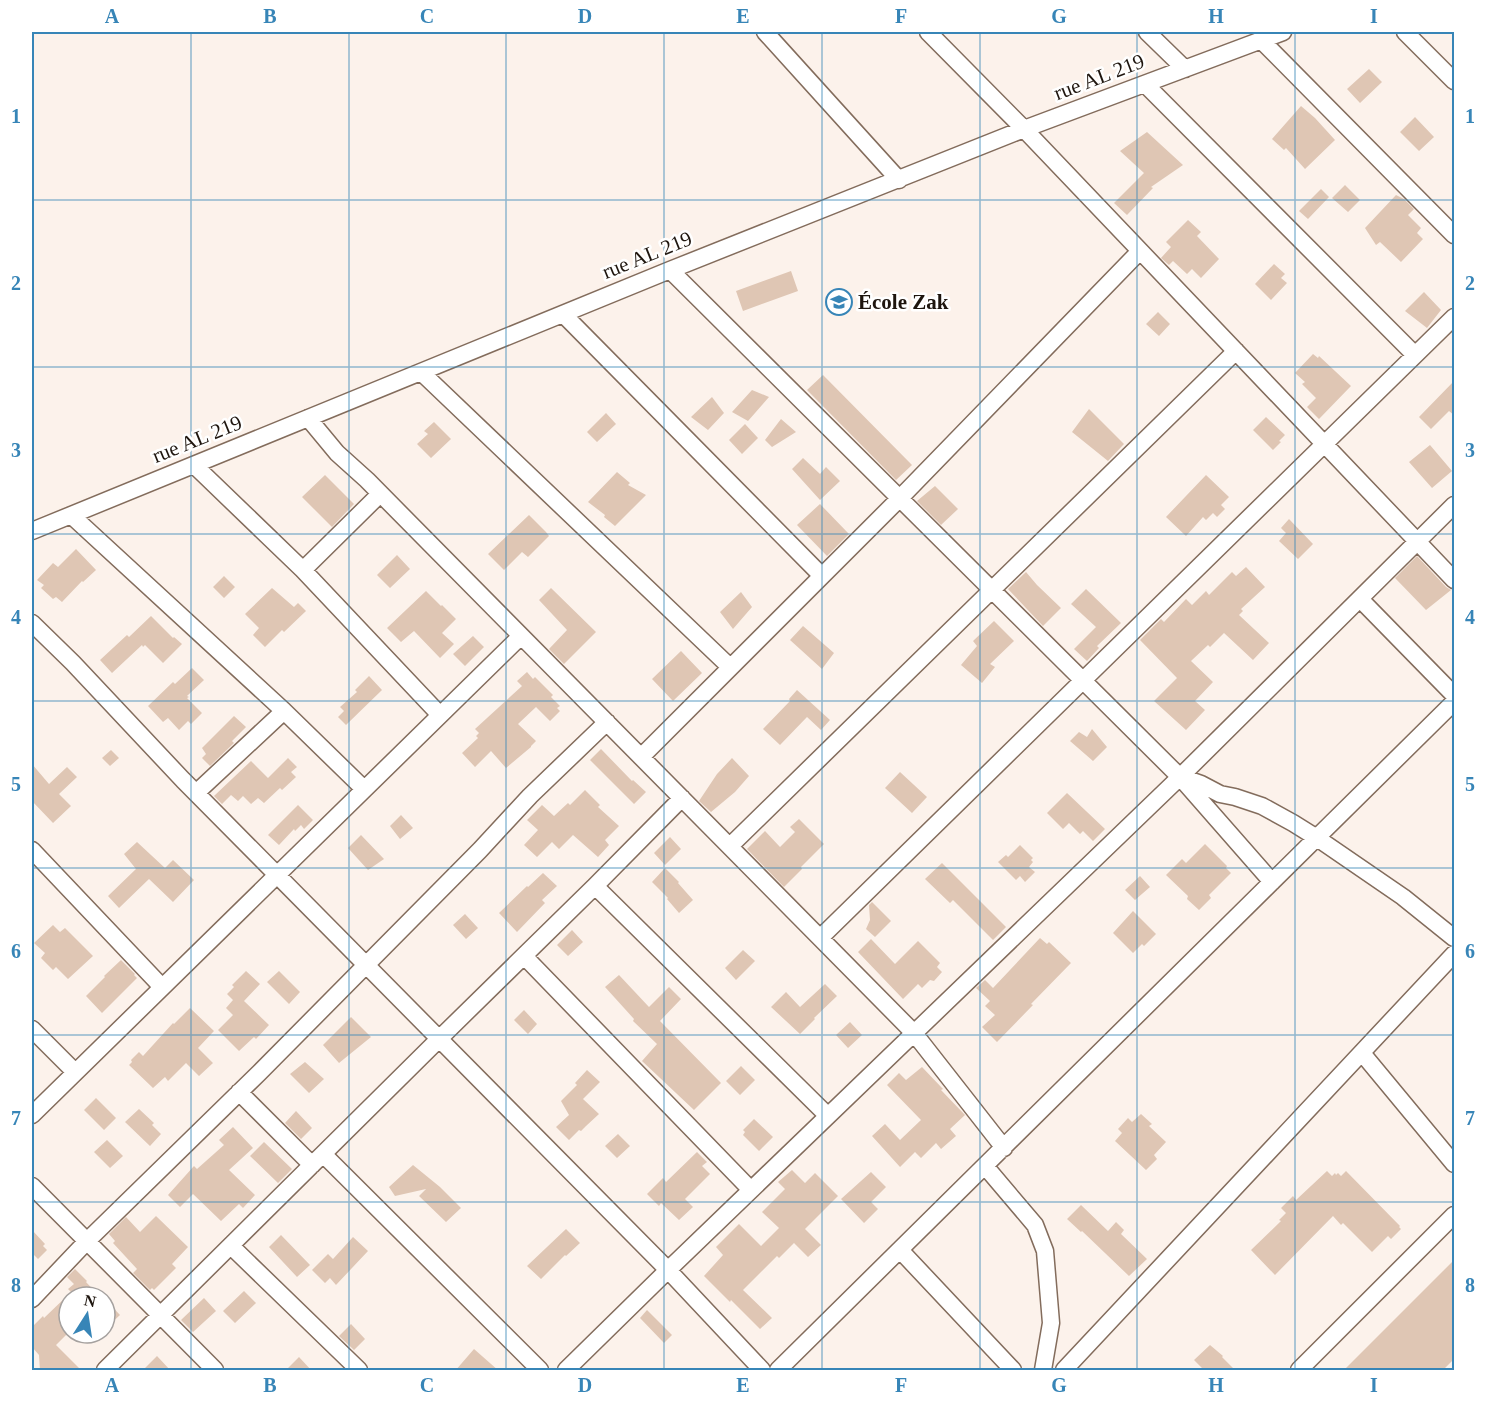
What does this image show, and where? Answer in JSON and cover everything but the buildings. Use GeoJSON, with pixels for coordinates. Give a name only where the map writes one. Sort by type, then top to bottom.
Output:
{"type":"FeatureCollection","features":[{"type":"Feature","properties":{"kind":"street"},"geometry":{"type":"LineString","coordinates":[[765,32],[899,180]]}},
{"type":"Feature","properties":{"kind":"street"},"geometry":{"type":"LineString","coordinates":[[928,32],[1024,129],[1455,580]]}},
{"type":"Feature","properties":{"kind":"street"},"geometry":{"type":"LineString","coordinates":[[1147,32],[1185,69]]}},
{"type":"Feature","properties":{"kind":"street","name":"rue AL 219"},"geometry":{"type":"LineString","coordinates":[[32,531],[670,270],[1024,129],[1283,32]]}},
{"type":"Feature","properties":{"kind":"street"},"geometry":{"type":"LineString","coordinates":[[1405,32],[1455,81]]}},
{"type":"Feature","properties":{"kind":"street"},"geometry":{"type":"LineString","coordinates":[[1261,40],[1455,235]]}},
{"type":"Feature","properties":{"kind":"street"},"geometry":{"type":"LineString","coordinates":[[1146,84],[1415,355]]}},
{"type":"Feature","properties":{"kind":"street"},"geometry":{"type":"LineString","coordinates":[[641,757],[900,498],[1140,251]]}},
{"type":"Feature","properties":{"kind":"street"},"geometry":{"type":"LineString","coordinates":[[670,270],[1180,777],[1272,882]]}},
{"type":"Feature","properties":{"kind":"street"},"geometry":{"type":"LineString","coordinates":[[563,314],[822,576]]}},
{"type":"Feature","properties":{"kind":"street"},"geometry":{"type":"LineString","coordinates":[[820,937],[1455,317]]}},
{"type":"Feature","properties":{"kind":"street"},"geometry":{"type":"LineString","coordinates":[[730,846],[1236,351]]}},
{"type":"Feature","properties":{"kind":"street"},"geometry":{"type":"LineString","coordinates":[[421,372],[730,667]]}},
{"type":"Feature","properties":{"kind":"street"},"geometry":{"type":"LineString","coordinates":[[308,418],[337,453],[914,1033],[1004,1148]]}},
{"type":"Feature","properties":{"kind":"street"},"geometry":{"type":"LineString","coordinates":[[194,465],[303,570],[440,715]]}},
{"type":"Feature","properties":{"kind":"street"},"geometry":{"type":"LineString","coordinates":[[303,570],[380,494]]}},
{"type":"Feature","properties":{"kind":"street"},"geometry":{"type":"LineString","coordinates":[[566,1371],[1180,777],[1455,505]]}},
{"type":"Feature","properties":{"kind":"street"},"geometry":{"type":"LineString","coordinates":[[71,515],[284,711],[364,789]]}},
{"type":"Feature","properties":{"kind":"street"},"geometry":{"type":"LineString","coordinates":[[1360,599],[1455,695]]}},
{"type":"Feature","properties":{"kind":"street"},"geometry":{"type":"LineString","coordinates":[[32,623],[196,793],[668,1270],[762,1371]]}},
{"type":"Feature","properties":{"kind":"street"},"geometry":{"type":"LineString","coordinates":[[32,1115],[521,636]]}},
{"type":"Feature","properties":{"kind":"street"},"geometry":{"type":"LineString","coordinates":[[778,1371],[1455,702]]}},
{"type":"Feature","properties":{"kind":"street"},"geometry":{"type":"LineString","coordinates":[[196,793],[284,711]]}},
{"type":"Feature","properties":{"kind":"street"},"geometry":{"type":"LineString","coordinates":[[32,1299],[87,1241],[480,850],[530,796],[607,722]]}},
{"type":"Feature","properties":{"kind":"street"},"geometry":{"type":"LineString","coordinates":[[1180,777],[1220,794],[1262,806],[1317,838],[1403,897],[1455,938]]}},
{"type":"Feature","properties":{"kind":"street"},"geometry":{"type":"LineString","coordinates":[[105,1371],[682,798]]}},
{"type":"Feature","properties":{"kind":"street"},"geometry":{"type":"LineString","coordinates":[[32,850],[162,987]]}},
{"type":"Feature","properties":{"kind":"street"},"geometry":{"type":"LineString","coordinates":[[595,886],[828,1116]]}},
{"type":"Feature","properties":{"kind":"street"},"geometry":{"type":"LineString","coordinates":[[1064,1371],[1455,954]]}},
{"type":"Feature","properties":{"kind":"street"},"geometry":{"type":"LineString","coordinates":[[524,957],[751,1190]]}},
{"type":"Feature","properties":{"kind":"street"},"geometry":{"type":"LineString","coordinates":[[32,1029],[75,1072]]}},
{"type":"Feature","properties":{"kind":"street"},"geometry":{"type":"LineString","coordinates":[[1362,1053],[1455,1164]]}},
{"type":"Feature","properties":{"kind":"street"},"geometry":{"type":"LineString","coordinates":[[239,1092],[318,1159],[540,1371]]}},
{"type":"Feature","properties":{"kind":"street"},"geometry":{"type":"LineString","coordinates":[[985,1166],[1035,1225],[1045,1251],[1051,1323],[1043,1371]]}},
{"type":"Feature","properties":{"kind":"street"},"geometry":{"type":"LineString","coordinates":[[32,1186],[215,1371]]}},
{"type":"Feature","properties":{"kind":"street"},"geometry":{"type":"LineString","coordinates":[[1299,1371],[1455,1215]]}},
{"type":"Feature","properties":{"kind":"street"},"geometry":{"type":"LineString","coordinates":[[231,1246],[359,1371]]}},
{"type":"Feature","properties":{"kind":"street"},"geometry":{"type":"LineString","coordinates":[[900,1250],[1013,1371]]}},
{"type":"Feature","properties":{"kind":"place","name":"École Zak"},"geometry":{"type":"Point","coordinates":[839,302]}}]}
